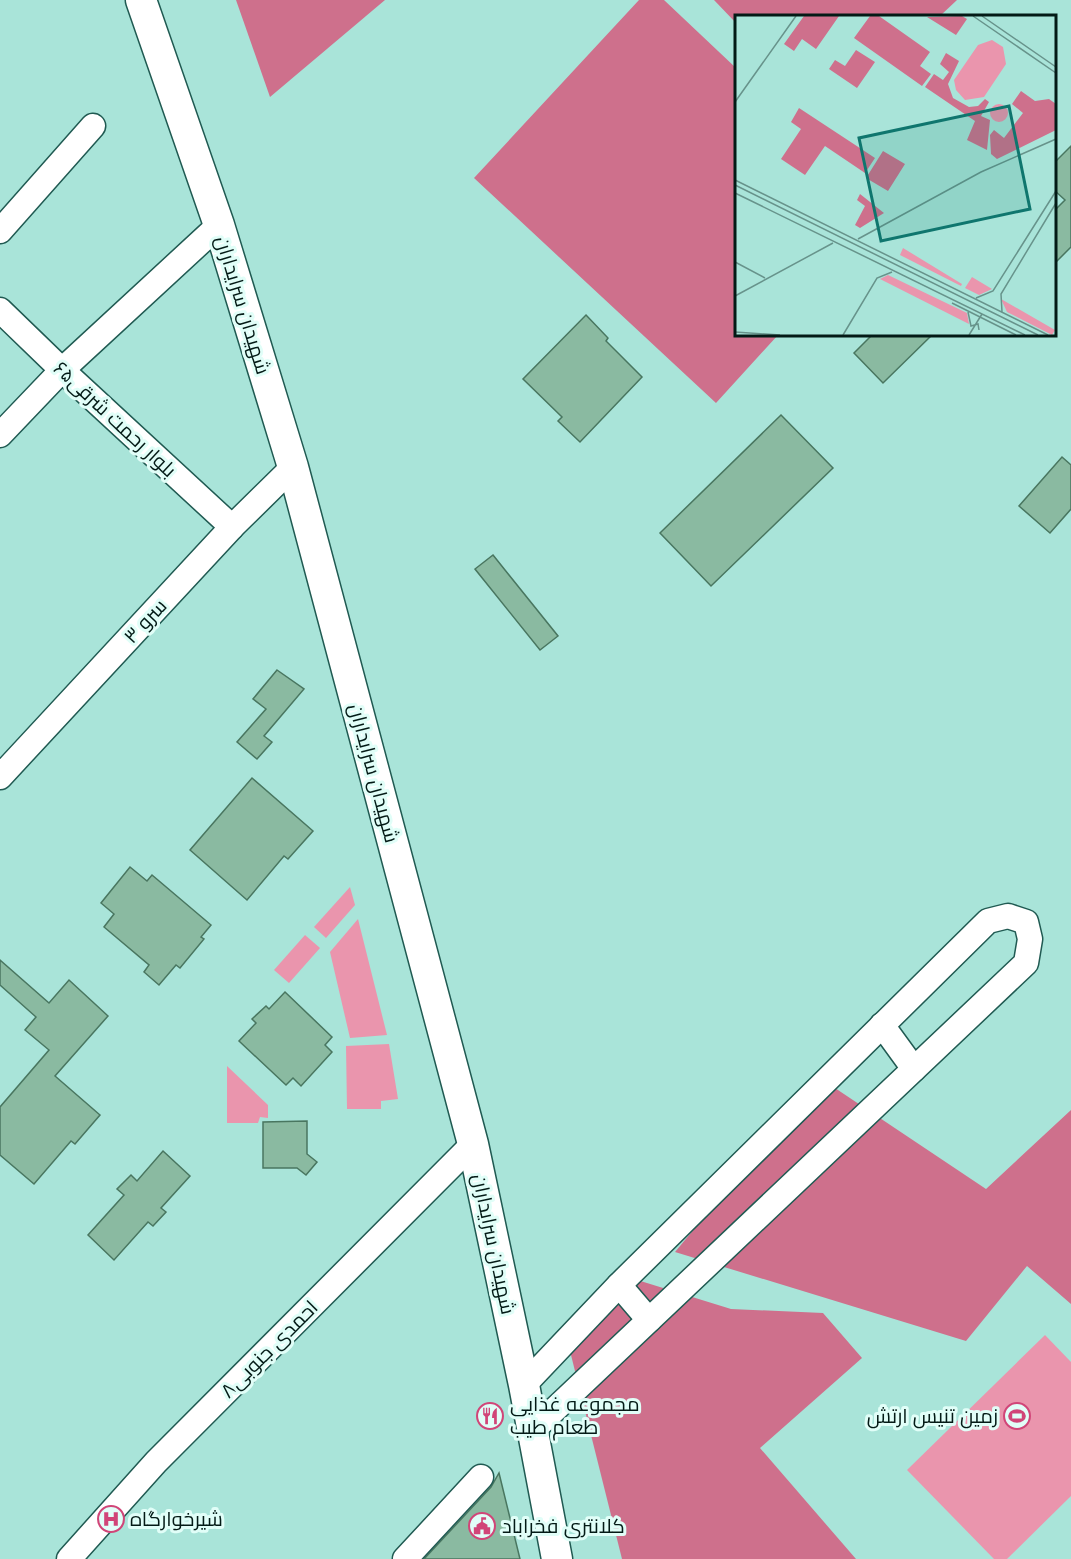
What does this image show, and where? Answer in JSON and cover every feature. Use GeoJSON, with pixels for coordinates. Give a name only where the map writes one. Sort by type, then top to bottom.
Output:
{"type":"FeatureCollection","features":[{"type":"Feature","properties":{"kind":"street","name":"شهیدان سرایداران"},"geometry":{"type":"LineString","coordinates":[[141,0],[219,225],[293,467],[472,1144],[524,1385],[557,1559]]}},
{"type":"Feature","properties":{"kind":"street"},"geometry":{"type":"LineString","coordinates":[[0,231],[93,126]]}},
{"type":"Feature","properties":{"kind":"street"},"geometry":{"type":"LineString","coordinates":[[0,435],[62,370],[219,225]]}},
{"type":"Feature","properties":{"kind":"street","name":"بلوار رحمت شرقی۶۵"},"geometry":{"type":"LineString","coordinates":[[0,310],[232,527]]}},
{"type":"Feature","properties":{"kind":"street","name":"سرو ۳"},"geometry":{"type":"LineString","coordinates":[[0,777],[232,527],[293,467]]}},
{"type":"Feature","properties":{"kind":"street"},"geometry":{"type":"LineString","coordinates":[[524,1385],[619,1285],[988,921],[1008,916],[1026,922],[1030,939],[1026,963],[532,1431]]}},
{"type":"Feature","properties":{"kind":"street"},"geometry":{"type":"LineString","coordinates":[[882,1025],[914,1069]]}},
{"type":"Feature","properties":{"kind":"street","name":"احمدی جنوبی۸"},"geometry":{"type":"LineString","coordinates":[[69,1559],[156,1462],[472,1144]]}},
{"type":"Feature","properties":{"kind":"street"},"geometry":{"type":"LineString","coordinates":[[619,1285],[649,1320]]}},
{"type":"Feature","properties":{"kind":"street"},"geometry":{"type":"LineString","coordinates":[[405,1559],[481,1477]]}},
{"type":"Feature","properties":{"kind":"shaded area"},"geometry":{"type":"Polygon","coordinates":[[[236,0],[385,0],[270,97],[236,0]]]}},
{"type":"Feature","properties":{"kind":"shaded area"},"geometry":{"type":"Polygon","coordinates":[[[639,0],[664,0],[735,67],[735,336],[777,336],[716,403],[474,178],[639,0]]]}},
{"type":"Feature","properties":{"kind":"shaded area"},"geometry":{"type":"Polygon","coordinates":[[[714,0],[957,0],[941,15],[735,15],[735,22],[714,0]]]}},
{"type":"Feature","properties":{"kind":"shaded area"},"geometry":{"type":"Polygon","coordinates":[[[350,887],[355,905],[326,938],[314,927],[350,887]]]}},
{"type":"Feature","properties":{"kind":"shaded area"},"geometry":{"type":"Polygon","coordinates":[[[358,919],[387,1035],[350,1038],[330,952],[358,919]]]}},
{"type":"Feature","properties":{"kind":"shaded area"},"geometry":{"type":"Polygon","coordinates":[[[305,935],[320,948],[289,983],[274,970],[305,935]]]}},
{"type":"Feature","properties":{"kind":"shaded area"},"geometry":{"type":"Polygon","coordinates":[[[389,1044],[398,1099],[381,1101],[381,1109],[347,1109],[346,1046],[389,1044]]]}},
{"type":"Feature","properties":{"kind":"shaded area"},"geometry":{"type":"Polygon","coordinates":[[[227,1066],[268,1105],[268,1118],[260,1117],[258,1123],[227,1123],[227,1066]]]}},
{"type":"Feature","properties":{"kind":"shaded area"},"geometry":{"type":"Polygon","coordinates":[[[820,1078],[986,1189],[1071,1110],[1071,1304],[1027,1266],[966,1341],[675,1252],[820,1078]]]}},
{"type":"Feature","properties":{"kind":"shaded area"},"geometry":{"type":"Polygon","coordinates":[[[634,1279],[731,1309],[823,1313],[862,1358],[760,1448],[856,1559],[622,1559],[566,1335],[634,1279]]]}},
{"type":"Feature","properties":{"kind":"shaded area","name":"زمین تنیس ارتش"},"geometry":{"type":"Polygon","coordinates":[[[1045,1335],[1071,1362],[1071,1496],[1007,1559],[994,1559],[907,1470],[1045,1335]]]}},
{"type":"Feature","properties":{"kind":"building"},"geometry":{"type":"Polygon","coordinates":[[[1071,146],[1071,247],[1056,262],[1056,209],[1065,200],[1056,192],[1056,161],[1071,146]]]}},
{"type":"Feature","properties":{"kind":"building"},"geometry":{"type":"Polygon","coordinates":[[[586,315],[608,338],[606,341],[642,377],[580,442],[558,421],[562,417],[523,379],[586,315]]]}},
{"type":"Feature","properties":{"kind":"building"},"geometry":{"type":"Polygon","coordinates":[[[871,336],[931,336],[883,383],[854,353],[871,336]]]}},
{"type":"Feature","properties":{"kind":"building"},"geometry":{"type":"Polygon","coordinates":[[[781,415],[833,468],[711,586],[660,533],[781,415]]]}},
{"type":"Feature","properties":{"kind":"building"},"geometry":{"type":"Polygon","coordinates":[[[1062,457],[1071,465],[1071,509],[1050,533],[1019,506],[1062,457]]]}},
{"type":"Feature","properties":{"kind":"building"},"geometry":{"type":"Polygon","coordinates":[[[493,555],[558,636],[540,650],[475,569],[493,555]]]}},
{"type":"Feature","properties":{"kind":"building"},"geometry":{"type":"Polygon","coordinates":[[[277,670],[304,689],[264,736],[272,742],[257,759],[237,742],[266,709],[253,699],[277,670]]]}},
{"type":"Feature","properties":{"kind":"building"},"geometry":{"type":"Polygon","coordinates":[[[252,778],[313,831],[288,859],[284,856],[247,900],[190,850],[252,778]]]}},
{"type":"Feature","properties":{"kind":"building"},"geometry":{"type":"Polygon","coordinates":[[[130,867],[147,881],[152,875],[211,925],[201,937],[204,939],[180,968],[176,965],[159,985],[144,972],[149,965],[104,927],[114,914],[101,903],[130,867]]]}},
{"type":"Feature","properties":{"kind":"building"},"geometry":{"type":"Polygon","coordinates":[[[0,960],[49,1003],[69,980],[108,1016],[55,1076],[100,1115],[75,1144],[71,1141],[34,1184],[0,1155],[0,1107],[49,1050],[25,1030],[36,1017],[0,985],[0,960]]]}},
{"type":"Feature","properties":{"kind":"building"},"geometry":{"type":"Polygon","coordinates":[[[285,992],[332,1037],[325,1045],[332,1052],[301,1086],[293,1078],[286,1085],[239,1041],[256,1023],[252,1019],[266,1006],[269,1009],[285,992]]]}},
{"type":"Feature","properties":{"kind":"building"},"geometry":{"type":"Polygon","coordinates":[[[307,1121],[307,1154],[317,1162],[306,1175],[297,1168],[263,1168],[263,1122],[307,1121]]]}},
{"type":"Feature","properties":{"kind":"building"},"geometry":{"type":"Polygon","coordinates":[[[163,1151],[190,1176],[161,1208],[166,1212],[153,1226],[148,1222],[114,1260],[88,1235],[124,1195],[117,1189],[131,1175],[137,1181],[163,1151]]]}},
{"type":"Feature","properties":{"kind":"building","name":"کلانتری فخراباد"},"geometry":{"type":"Polygon","coordinates":[[[499,1473],[520,1559],[424,1559],[491,1487],[499,1473]]]}},
{"type":"Feature","properties":{"kind":"place","name":"مجموعه غذایی طعام طیب"},"geometry":{"type":"Point","coordinates":[490,1416]}},
{"type":"Feature","properties":{"kind":"place","name":"زمین تنیس ارتش"},"geometry":{"type":"Point","coordinates":[1017,1416]}},
{"type":"Feature","properties":{"kind":"place","name":"شیرخوارگاه"},"geometry":{"type":"Point","coordinates":[111,1519]}},
{"type":"Feature","properties":{"kind":"place","name":"کلانتری فخراباد"},"geometry":{"type":"Point","coordinates":[482,1526]}}]}
